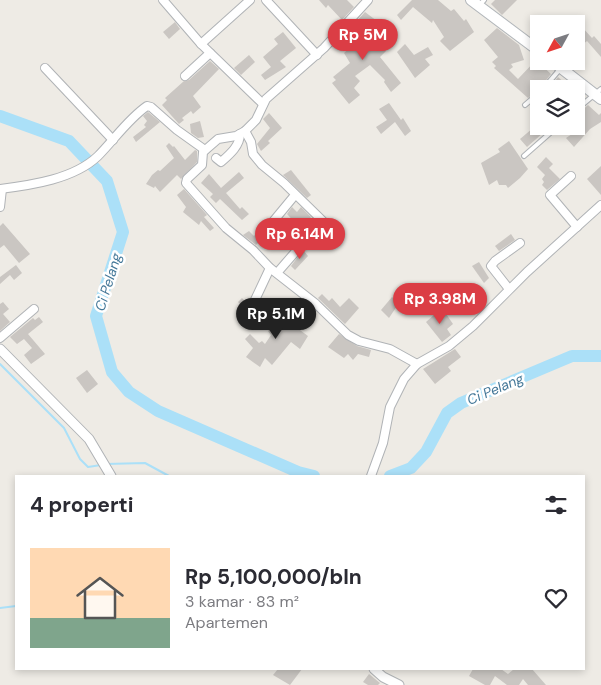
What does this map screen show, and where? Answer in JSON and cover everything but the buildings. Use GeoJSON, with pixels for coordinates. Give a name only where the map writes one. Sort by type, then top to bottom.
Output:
{"type":"FeatureCollection","features":[{"type":"Feature","properties":{"kind":"main road"},"geometry":{"type":"LineString","coordinates":[[478,2],[530,44]]}},
{"type":"Feature","properties":{"kind":"main road"},"geometry":{"type":"LineString","coordinates":[[564,70],[599,94]]}},
{"type":"Feature","properties":{"kind":"street"},"geometry":{"type":"LineString","coordinates":[[163,0],[201,44],[263,104]]}},
{"type":"Feature","properties":{"kind":"street"},"geometry":{"type":"LineString","coordinates":[[201,44],[250,0]]}},
{"type":"Feature","properties":{"kind":"street"},"geometry":{"type":"LineString","coordinates":[[266,0],[317,55]]}},
{"type":"Feature","properties":{"kind":"street"},"geometry":{"type":"LineString","coordinates":[[216,158],[221,162],[229,156],[243,133],[256,120],[263,104],[284,82],[317,55],[368,0]]}},
{"type":"Feature","properties":{"kind":"street"},"geometry":{"type":"LineString","coordinates":[[185,76],[210,53]]}},
{"type":"Feature","properties":{"kind":"street"},"geometry":{"type":"LineString","coordinates":[[45,68],[113,140]]}},
{"type":"Feature","properties":{"kind":"street"},"geometry":{"type":"LineString","coordinates":[[0,207],[1,189],[61,177],[85,167],[96,158],[141,110],[148,106],[205,150]]}},
{"type":"Feature","properties":{"kind":"street"},"geometry":{"type":"LineString","coordinates":[[243,133],[218,139],[205,150],[202,153],[202,165],[187,179],[186,183],[221,223],[253,250],[270,268],[310,299],[354,339],[390,349],[417,364]]}},
{"type":"Feature","properties":{"kind":"street"},"geometry":{"type":"LineString","coordinates":[[243,133],[257,159],[330,228]]}},
{"type":"Feature","properties":{"kind":"street"},"geometry":{"type":"LineString","coordinates":[[572,176],[550,194],[577,227]]}},
{"type":"Feature","properties":{"kind":"street"},"geometry":{"type":"LineString","coordinates":[[270,224],[295,194]]}},
{"type":"Feature","properties":{"kind":"street"},"geometry":{"type":"LineString","coordinates":[[371,475],[383,443],[386,417],[393,397],[404,379],[417,364],[457,340],[509,289],[601,205]]}},
{"type":"Feature","properties":{"kind":"street"},"geometry":{"type":"LineString","coordinates":[[509,289],[491,266],[494,261],[520,243]]}},
{"type":"Feature","properties":{"kind":"street"},"geometry":{"type":"LineString","coordinates":[[277,273],[297,250]]}},
{"type":"Feature","properties":{"kind":"street"},"geometry":{"type":"LineString","coordinates":[[254,302],[270,268]]}},
{"type":"Feature","properties":{"kind":"street"},"geometry":{"type":"LineString","coordinates":[[0,338],[34,309]]}},
{"type":"Feature","properties":{"kind":"street"},"geometry":{"type":"LineString","coordinates":[[0,349],[89,439],[110,475]]}},
{"type":"Feature","properties":{"kind":"street"},"geometry":{"type":"LineString","coordinates":[[375,670],[383,677],[399,685]]}},
{"type":"Feature","properties":{"kind":"lane"},"geometry":{"type":"LineString","coordinates":[[551,80],[559,70]]}},
{"type":"Feature","properties":{"kind":"lane"},"geometry":{"type":"LineString","coordinates":[[585,104],[599,94]]}},
{"type":"Feature","properties":{"kind":"lane"},"geometry":{"type":"LineString","coordinates":[[525,105],[530,101]]}},
{"type":"Feature","properties":{"kind":"lane"},"geometry":{"type":"LineString","coordinates":[[524,156],[548,135]]}},
{"type":"Feature","properties":{"kind":"waterway","name":"Ci Pelang"},"geometry":{"type":"LineString","coordinates":[[0,116],[69,141],[107,181],[123,232],[96,316],[112,372],[129,392],[158,411],[298,472],[310,475]]}},
{"type":"Feature","properties":{"kind":"waterway","name":"Ci Pelang"},"geometry":{"type":"LineString","coordinates":[[393,475],[411,468],[426,452],[447,413],[461,403],[572,356],[601,356]]}},
{"type":"Feature","properties":{"kind":"waterway"},"geometry":{"type":"LineString","coordinates":[[0,364],[64,428],[80,459],[88,467],[101,465]]}},
{"type":"Feature","properties":{"kind":"waterway"},"geometry":{"type":"LineString","coordinates":[[106,464],[145,463],[167,475]]}},
{"type":"Feature","properties":{"kind":"waterway"},"geometry":{"type":"LineString","coordinates":[[0,608],[15,606]]}}]}
